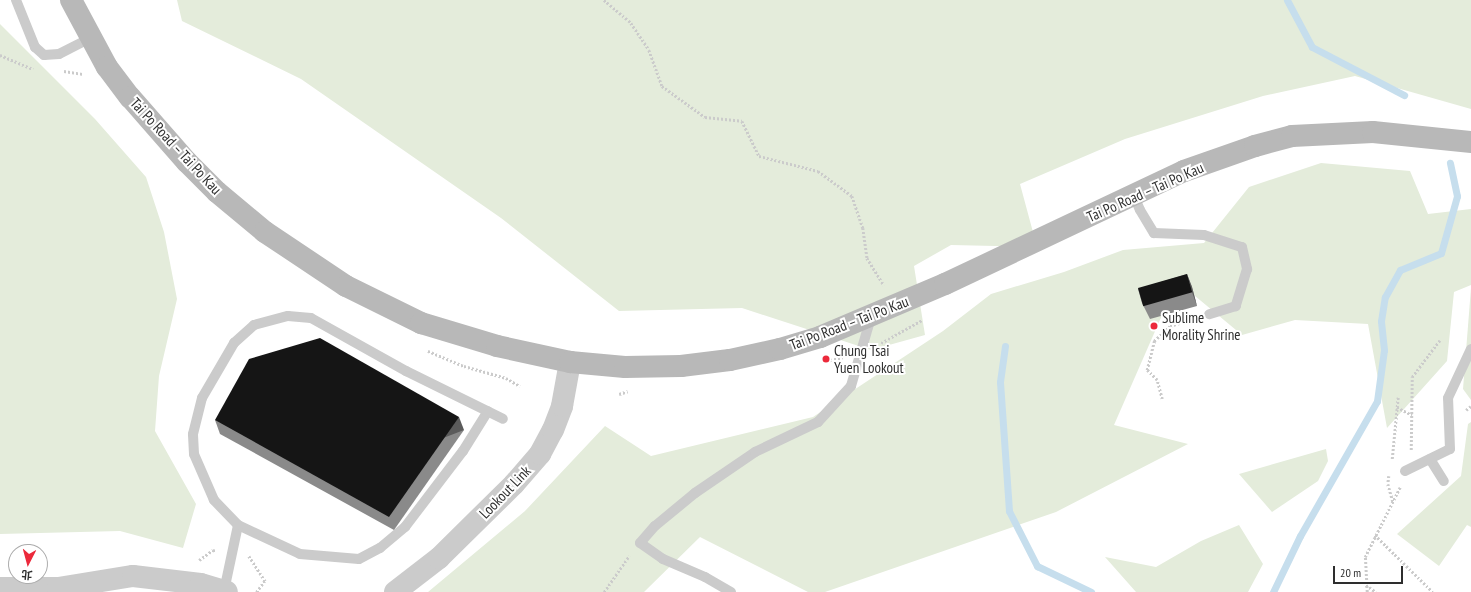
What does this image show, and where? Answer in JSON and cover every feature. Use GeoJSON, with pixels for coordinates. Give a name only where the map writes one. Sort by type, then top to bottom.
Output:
{"type":"FeatureCollection","features":[{"type":"Feature","properties":{"kind":"main road","name":"Tai Po Road – Tai Po Kau"},"geometry":{"type":"LineString","coordinates":[[71,0],[90,38],[107,67],[130,97],[187,162],[223,197],[291,251],[346,286],[421,323],[497,346],[570,362],[625,367],[680,366],[730,360],[794,345],[871,317],[1134,196],[1184,171],[1255,146],[1292,136],[1373,132],[1471,142]]}},
{"type":"Feature","properties":{"kind":"street","name":"Lookout Link"},"geometry":{"type":"LineString","coordinates":[[395,592],[439,558],[514,484],[540,454],[553,430],[562,406],[570,362]]}},
{"type":"Feature","properties":{"kind":"street"},"geometry":{"type":"LineString","coordinates":[[0,588],[58,588],[133,576],[200,584],[226,591]]}},
{"type":"Feature","properties":{"kind":"lane"},"geometry":{"type":"LineString","coordinates":[[16,0],[35,47],[44,54],[59,54],[90,38]]}},
{"type":"Feature","properties":{"kind":"lane"},"geometry":{"type":"LineString","coordinates":[[1134,196],[1140,210],[1154,233],[1204,236],[1242,247],[1247,269],[1236,306],[1209,314]]}},
{"type":"Feature","properties":{"kind":"lane"},"geometry":{"type":"LineString","coordinates":[[488,411],[463,451],[405,527],[380,548],[359,559],[300,554],[238,525],[214,500],[194,454],[194,434],[202,398],[234,343],[254,325],[288,316],[311,318],[406,371],[488,411],[503,419]]}},
{"type":"Feature","properties":{"kind":"lane"},"geometry":{"type":"LineString","coordinates":[[731,592],[705,577],[663,559],[640,543],[655,526],[695,493],[755,452],[818,422],[851,386],[871,317]]}},
{"type":"Feature","properties":{"kind":"lane"},"geometry":{"type":"LineString","coordinates":[[1408,470],[1450,449],[1448,398],[1471,350]]}},
{"type":"Feature","properties":{"kind":"lane"},"geometry":{"type":"LineString","coordinates":[[1430,459],[1444,481]]}},
{"type":"Feature","properties":{"kind":"lane"},"geometry":{"type":"LineString","coordinates":[[226,591],[238,525]]}},
{"type":"Feature","properties":{"kind":"path"},"geometry":{"type":"LineString","coordinates":[[604,0],[636,30],[649,50],[662,86],[705,117],[742,121],[759,156],[818,171],[852,196],[863,228],[867,258],[889,291]]}},
{"type":"Feature","properties":{"kind":"path"},"geometry":{"type":"LineString","coordinates":[[1162,399],[1157,380],[1147,370],[1154,341],[1170,326],[1209,314]]}},
{"type":"Feature","properties":{"kind":"path"},"geometry":{"type":"LineString","coordinates":[[1367,592],[1364,562],[1408,470],[1412,415],[1412,377],[1440,340]]}},
{"type":"Feature","properties":{"kind":"path"},"geometry":{"type":"LineString","coordinates":[[1391,463],[1398,397]]}},
{"type":"Feature","properties":{"kind":"path"},"geometry":{"type":"LineString","coordinates":[[1397,407],[1412,415]]}},
{"type":"Feature","properties":{"kind":"path"},"geometry":{"type":"LineString","coordinates":[[1390,470],[1388,484],[1393,503]]}},
{"type":"Feature","properties":{"kind":"path"},"geometry":{"type":"LineString","coordinates":[[1376,535],[1433,592]]}},
{"type":"Feature","properties":{"kind":"path"},"geometry":{"type":"LineString","coordinates":[[604,592],[640,543]]}},
{"type":"Feature","properties":{"kind":"path"},"geometry":{"type":"LineString","coordinates":[[257,592],[265,582]]}},
{"type":"Feature","properties":{"kind":"path"},"geometry":{"type":"LineString","coordinates":[[1366,585],[1376,592]]}},
{"type":"Feature","properties":{"kind":"green space"},"geometry":{"type":"Polygon","coordinates":[[[177,0],[1471,0],[1471,109],[1355,76],[1263,96],[1125,139],[1020,184],[1037,247],[951,245],[914,266],[925,335],[871,350],[742,308],[619,311],[501,218],[301,79],[182,21],[177,0]]]}},
{"type":"Feature","properties":{"kind":"green space"},"geometry":{"type":"Polygon","coordinates":[[[0,24],[95,119],[146,177],[164,232],[177,299],[159,376],[155,431],[196,504],[183,548],[120,531],[0,534],[0,24]]]}},
{"type":"Feature","properties":{"kind":"green space"},"geometry":{"type":"Polygon","coordinates":[[[1321,163],[1410,171],[1428,214],[1471,209],[1471,285],[1454,292],[1447,361],[1387,428],[1368,324],[1295,320],[1242,335],[1177,281],[1114,425],[1188,444],[1056,512],[825,592],[808,592],[700,537],[644,592],[428,592],[525,511],[605,426],[651,456],[813,417],[943,331],[991,294],[1064,272],[1123,250],[1204,243],[1249,187],[1321,163]]]}},
{"type":"Feature","properties":{"kind":"green space"},"geometry":{"type":"Polygon","coordinates":[[[1471,288],[1471,400],[1463,389],[1471,288]]]}},
{"type":"Feature","properties":{"kind":"green space"},"geometry":{"type":"Polygon","coordinates":[[[1471,422],[1471,527],[1467,525],[1439,566],[1397,534],[1461,476],[1468,424],[1471,422]]]}},
{"type":"Feature","properties":{"kind":"green space"},"geometry":{"type":"Polygon","coordinates":[[[1326,449],[1328,461],[1318,481],[1272,512],[1239,474],[1326,449]]]}},
{"type":"Feature","properties":{"kind":"green space"},"geometry":{"type":"Polygon","coordinates":[[[1239,525],[1263,564],[1248,592],[1136,592],[1105,557],[1156,567],[1201,541],[1239,525]]]}},
{"type":"Feature","properties":{"kind":"building"},"geometry":{"type":"Polygon","coordinates":[[[1187,274],[1192,292],[1143,306],[1138,288],[1187,274]]]}},
{"type":"Feature","properties":{"kind":"building"},"geometry":{"type":"Polygon","coordinates":[[[320,338],[459,417],[389,517],[215,420],[249,359],[320,338]]]}},
{"type":"Feature","properties":{"kind":"waterway"},"geometry":{"type":"LineString","coordinates":[[1287,0],[1312,47],[1404,95]]}},
{"type":"Feature","properties":{"kind":"waterway"},"geometry":{"type":"LineString","coordinates":[[1273,592],[1300,536],[1377,401],[1384,350],[1381,321],[1385,297],[1400,270],[1441,253],[1457,196],[1450,163]]}},
{"type":"Feature","properties":{"kind":"waterway"},"geometry":{"type":"LineString","coordinates":[[1005,346],[1000,382],[1009,511],[1037,566],[1091,592]]}},
{"type":"Feature","properties":{"kind":"place","name":"Sublime Morality Shrine"},"geometry":{"type":"Point","coordinates":[1154,326]}},
{"type":"Feature","properties":{"kind":"place","name":"Chung Tsai Yuen Lookout"},"geometry":{"type":"Point","coordinates":[826,359]}}]}
